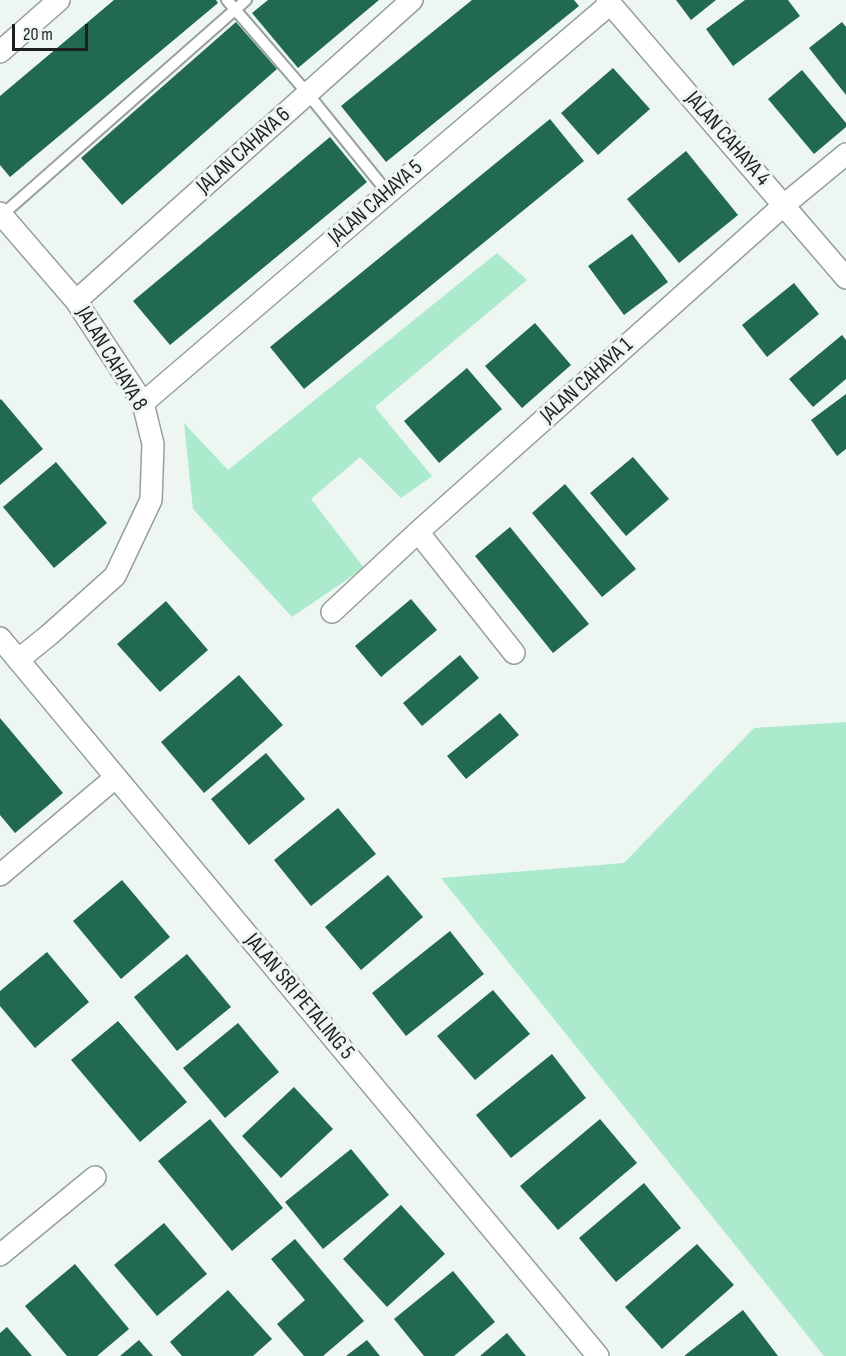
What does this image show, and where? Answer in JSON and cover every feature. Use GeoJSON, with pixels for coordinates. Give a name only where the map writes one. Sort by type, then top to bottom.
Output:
{"type":"FeatureCollection","features":[{"type":"Feature","properties":{"kind":"street"},"geometry":{"type":"LineString","coordinates":[[0,52],[59,0]]}},
{"type":"Feature","properties":{"kind":"street","name":"JALAN CAHAYA 6"},"geometry":{"type":"LineString","coordinates":[[76,301],[412,0]]}},
{"type":"Feature","properties":{"kind":"street","name":"JALAN CAHAYA 5"},"geometry":{"type":"LineString","coordinates":[[143,403],[609,2]]}},
{"type":"Feature","properties":{"kind":"street","name":"JALAN CAHAYA 4"},"geometry":{"type":"LineString","coordinates":[[609,2],[846,278]]}},
{"type":"Feature","properties":{"kind":"street","name":"JALAN CAHAYA 1"},"geometry":{"type":"LineString","coordinates":[[332,612],[417,532],[784,205],[846,154]]}},
{"type":"Feature","properties":{"kind":"street","name":"JALAN CAHAYA 8"},"geometry":{"type":"LineString","coordinates":[[1,214],[76,301],[143,403],[153,444],[151,500],[115,576],[50,635],[18,660]]}},
{"type":"Feature","properties":{"kind":"street"},"geometry":{"type":"LineString","coordinates":[[417,532],[514,653]]}},
{"type":"Feature","properties":{"kind":"street","name":"JALAN SRI PETALING 5"},"geometry":{"type":"LineString","coordinates":[[0,638],[598,1356]]}},
{"type":"Feature","properties":{"kind":"street"},"geometry":{"type":"LineString","coordinates":[[0,875],[116,777]]}},
{"type":"Feature","properties":{"kind":"street"},"geometry":{"type":"LineString","coordinates":[[0,1255],[95,1177]]}},
{"type":"Feature","properties":{"kind":"lane"},"geometry":{"type":"LineString","coordinates":[[227,0],[308,94],[388,193]]}},
{"type":"Feature","properties":{"kind":"lane"},"geometry":{"type":"LineString","coordinates":[[1,214],[246,0]]}},
{"type":"Feature","properties":{"kind":"green space"},"geometry":{"type":"Polygon","coordinates":[[[497,253],[527,280],[375,407],[432,476],[401,498],[360,457],[311,499],[364,568],[292,617],[193,509],[184,423],[228,470],[497,253]]]}},
{"type":"Feature","properties":{"kind":"green space"},"geometry":{"type":"Polygon","coordinates":[[[846,722],[846,1356],[824,1356],[441,878],[624,863],[754,728],[846,722]]]}},
{"type":"Feature","properties":{"kind":"building"},"geometry":{"type":"Polygon","coordinates":[[[114,0],[216,0],[218,3],[10,177],[0,165],[0,96],[114,0]]]}},
{"type":"Feature","properties":{"kind":"building"},"geometry":{"type":"Polygon","coordinates":[[[268,0],[379,0],[298,68],[252,13],[268,0]]]}},
{"type":"Feature","properties":{"kind":"building"},"geometry":{"type":"Polygon","coordinates":[[[472,0],[574,0],[579,6],[386,162],[341,106],[472,0]]]}},
{"type":"Feature","properties":{"kind":"building"},"geometry":{"type":"Polygon","coordinates":[[[676,0],[716,0],[691,20],[676,0]]]}},
{"type":"Feature","properties":{"kind":"building"},"geometry":{"type":"Polygon","coordinates":[[[745,0],[788,0],[800,16],[733,66],[706,29],[745,0]]]}},
{"type":"Feature","properties":{"kind":"building"},"geometry":{"type":"Polygon","coordinates":[[[236,22],[277,69],[122,205],[81,158],[236,22]]]}},
{"type":"Feature","properties":{"kind":"building"},"geometry":{"type":"Polygon","coordinates":[[[842,22],[846,27],[846,95],[809,48],[842,22]]]}},
{"type":"Feature","properties":{"kind":"building"},"geometry":{"type":"Polygon","coordinates":[[[613,68],[650,109],[598,155],[561,113],[613,68]]]}},
{"type":"Feature","properties":{"kind":"building"},"geometry":{"type":"Polygon","coordinates":[[[802,70],[846,123],[846,127],[814,154],[768,99],[802,70]]]}},
{"type":"Feature","properties":{"kind":"building"},"geometry":{"type":"Polygon","coordinates":[[[550,119],[584,161],[304,389],[270,347],[550,119]]]}},
{"type":"Feature","properties":{"kind":"building"},"geometry":{"type":"Polygon","coordinates":[[[330,137],[367,182],[170,345],[133,301],[330,137]]]}},
{"type":"Feature","properties":{"kind":"building"},"geometry":{"type":"Polygon","coordinates":[[[686,151],[738,215],[679,263],[627,199],[686,151]]]}},
{"type":"Feature","properties":{"kind":"building"},"geometry":{"type":"Polygon","coordinates":[[[632,234],[668,282],[624,315],[588,266],[632,234]]]}},
{"type":"Feature","properties":{"kind":"building"},"geometry":{"type":"Polygon","coordinates":[[[794,283],[819,314],[767,357],[742,325],[794,283]]]}},
{"type":"Feature","properties":{"kind":"building"},"geometry":{"type":"Polygon","coordinates":[[[535,323],[571,365],[522,408],[485,366],[535,323]]]}},
{"type":"Feature","properties":{"kind":"building"},"geometry":{"type":"Polygon","coordinates":[[[842,335],[846,340],[846,379],[813,407],[789,379],[842,335]]]}},
{"type":"Feature","properties":{"kind":"building"},"geometry":{"type":"Polygon","coordinates":[[[467,368],[502,409],[439,463],[404,421],[467,368]]]}},
{"type":"Feature","properties":{"kind":"building"},"geometry":{"type":"Polygon","coordinates":[[[846,394],[846,449],[837,456],[811,420],[846,394]]]}},
{"type":"Feature","properties":{"kind":"building"},"geometry":{"type":"Polygon","coordinates":[[[0,400],[43,449],[0,485],[0,400]]]}},
{"type":"Feature","properties":{"kind":"building"},"geometry":{"type":"Polygon","coordinates":[[[633,457],[669,499],[626,536],[590,493],[633,457]]]}},
{"type":"Feature","properties":{"kind":"building"},"geometry":{"type":"Polygon","coordinates":[[[56,462],[107,523],[54,568],[3,507],[56,462]]]}},
{"type":"Feature","properties":{"kind":"building"},"geometry":{"type":"Polygon","coordinates":[[[565,484],[636,569],[602,597],[532,513],[565,484]]]}},
{"type":"Feature","properties":{"kind":"building"},"geometry":{"type":"Polygon","coordinates":[[[510,527],[589,624],[553,653],[475,556],[510,527]]]}},
{"type":"Feature","properties":{"kind":"building"},"geometry":{"type":"Polygon","coordinates":[[[411,599],[437,630],[381,677],[355,646],[411,599]]]}},
{"type":"Feature","properties":{"kind":"building"},"geometry":{"type":"Polygon","coordinates":[[[166,601],[208,650],[160,692],[117,644],[166,601]]]}},
{"type":"Feature","properties":{"kind":"building"},"geometry":{"type":"Polygon","coordinates":[[[460,655],[479,678],[422,726],[403,703],[460,655]]]}},
{"type":"Feature","properties":{"kind":"building"},"geometry":{"type":"Polygon","coordinates":[[[239,675],[283,725],[204,793],[161,742],[239,675]]]}},
{"type":"Feature","properties":{"kind":"building"},"geometry":{"type":"Polygon","coordinates":[[[500,713],[519,735],[466,779],[447,756],[500,713]]]}},
{"type":"Feature","properties":{"kind":"building"},"geometry":{"type":"Polygon","coordinates":[[[0,718],[63,793],[15,833],[0,815],[0,718]]]}},
{"type":"Feature","properties":{"kind":"building"},"geometry":{"type":"Polygon","coordinates":[[[266,753],[305,799],[249,845],[211,799],[266,753]]]}},
{"type":"Feature","properties":{"kind":"building"},"geometry":{"type":"Polygon","coordinates":[[[338,808],[376,854],[311,906],[274,860],[338,808]]]}},
{"type":"Feature","properties":{"kind":"building"},"geometry":{"type":"Polygon","coordinates":[[[388,875],[423,917],[361,970],[325,927],[388,875]]]}},
{"type":"Feature","properties":{"kind":"building"},"geometry":{"type":"Polygon","coordinates":[[[122,880],[170,937],[121,979],[73,921],[122,880]]]}},
{"type":"Feature","properties":{"kind":"building"},"geometry":{"type":"Polygon","coordinates":[[[450,931],[484,974],[406,1036],[372,993],[450,931]]]}},
{"type":"Feature","properties":{"kind":"building"},"geometry":{"type":"Polygon","coordinates":[[[47,952],[89,1002],[35,1048],[0,1006],[0,991],[47,952]]]}},
{"type":"Feature","properties":{"kind":"building"},"geometry":{"type":"Polygon","coordinates":[[[187,954],[231,1007],[177,1051],[134,997],[187,954]]]}},
{"type":"Feature","properties":{"kind":"building"},"geometry":{"type":"Polygon","coordinates":[[[493,990],[530,1034],[475,1080],[437,1036],[493,990]]]}},
{"type":"Feature","properties":{"kind":"building"},"geometry":{"type":"Polygon","coordinates":[[[118,1021],[187,1102],[140,1142],[71,1060],[118,1021]]]}},
{"type":"Feature","properties":{"kind":"building"},"geometry":{"type":"Polygon","coordinates":[[[238,1023],[279,1072],[225,1118],[183,1068],[238,1023]]]}},
{"type":"Feature","properties":{"kind":"building"},"geometry":{"type":"Polygon","coordinates":[[[552,1054],[586,1098],[511,1158],[476,1115],[552,1054]]]}},
{"type":"Feature","properties":{"kind":"building"},"geometry":{"type":"Polygon","coordinates":[[[294,1087],[333,1129],[281,1178],[242,1136],[294,1087]]]}},
{"type":"Feature","properties":{"kind":"building"},"geometry":{"type":"Polygon","coordinates":[[[210,1119],[283,1208],[232,1251],[158,1161],[210,1119]]]}},
{"type":"Feature","properties":{"kind":"building"},"geometry":{"type":"Polygon","coordinates":[[[600,1119],[637,1163],[558,1230],[520,1186],[600,1119]]]}},
{"type":"Feature","properties":{"kind":"building"},"geometry":{"type":"Polygon","coordinates":[[[351,1149],[389,1195],[323,1249],[285,1202],[351,1149]]]}},
{"type":"Feature","properties":{"kind":"building"},"geometry":{"type":"Polygon","coordinates":[[[644,1183],[681,1228],[616,1282],[579,1238],[644,1183]]]}},
{"type":"Feature","properties":{"kind":"building"},"geometry":{"type":"Polygon","coordinates":[[[401,1205],[445,1254],[387,1307],[343,1259],[401,1205]]]}},
{"type":"Feature","properties":{"kind":"building"},"geometry":{"type":"Polygon","coordinates":[[[164,1223],[207,1274],[157,1316],[114,1265],[164,1223]]]}},
{"type":"Feature","properties":{"kind":"building"},"geometry":{"type":"Polygon","coordinates":[[[295,1239],[364,1321],[323,1356],[304,1356],[277,1324],[305,1300],[271,1259],[295,1239]]]}},
{"type":"Feature","properties":{"kind":"building"},"geometry":{"type":"Polygon","coordinates":[[[697,1244],[734,1285],[662,1349],[625,1307],[697,1244]]]}},
{"type":"Feature","properties":{"kind":"building"},"geometry":{"type":"Polygon","coordinates":[[[75,1264],[129,1329],[97,1356],[67,1356],[25,1306],[75,1264]]]}},
{"type":"Feature","properties":{"kind":"building"},"geometry":{"type":"Polygon","coordinates":[[[453,1271],[495,1322],[454,1356],[424,1356],[394,1319],[453,1271]]]}},
{"type":"Feature","properties":{"kind":"building"},"geometry":{"type":"Polygon","coordinates":[[[228,1290],[272,1339],[253,1356],[182,1356],[170,1342],[228,1290]]]}},
{"type":"Feature","properties":{"kind":"building"},"geometry":{"type":"Polygon","coordinates":[[[743,1310],[778,1356],[684,1356],[743,1310]]]}},
{"type":"Feature","properties":{"kind":"building"},"geometry":{"type":"Polygon","coordinates":[[[7,1327],[32,1356],[0,1356],[0,1333],[7,1327]]]}},
{"type":"Feature","properties":{"kind":"building"},"geometry":{"type":"Polygon","coordinates":[[[507,1333],[526,1356],[480,1356],[507,1333]]]}},
{"type":"Feature","properties":{"kind":"building"},"geometry":{"type":"Polygon","coordinates":[[[139,1340],[153,1356],[120,1356],[139,1340]]]}},
{"type":"Feature","properties":{"kind":"building"},"geometry":{"type":"Polygon","coordinates":[[[367,1340],[380,1356],[346,1356],[367,1340]]]}}]}
